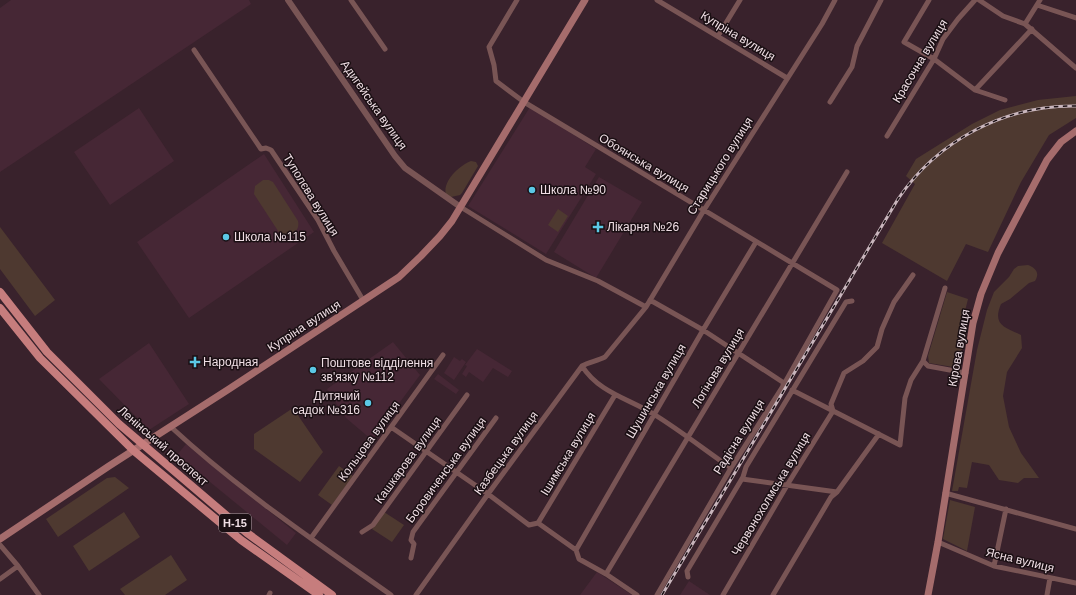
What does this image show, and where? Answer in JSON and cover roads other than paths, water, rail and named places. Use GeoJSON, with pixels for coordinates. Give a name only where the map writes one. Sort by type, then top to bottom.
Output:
{"type":"FeatureCollection","features":[{"type":"Feature","properties":{"kind":"main road","name":"Купріна вулиця"},"geometry":{"type":"LineString","coordinates":[[0,539],[364,300],[398,276],[421,256],[448,226],[585,0]]}},
{"type":"Feature","properties":{"kind":"main road","name":"Кірова вулиця"},"geometry":{"type":"LineString","coordinates":[[928,595],[966,373],[973,323],[981,294],[998,253],[1046,160],[1061,142],[1076,131]]}},
{"type":"Feature","properties":{"kind":"main road","name":"Ленінський проспект"},"geometry":{"type":"LineString","coordinates":[[0,292],[47,352],[119,424],[247,533],[332,595]]}},
{"type":"Feature","properties":{"kind":"main road","name":"Ленінський проспект"},"geometry":{"type":"LineString","coordinates":[[0,308],[40,358],[134,451],[241,540],[319,595]]}},
{"type":"Feature","properties":{"kind":"street","name":"Адигейська вулиця"},"geometry":{"type":"LineString","coordinates":[[288,0],[395,156],[405,168],[459,206]]}},
{"type":"Feature","properties":{"kind":"street"},"geometry":{"type":"LineString","coordinates":[[351,0],[385,49]]}},
{"type":"Feature","properties":{"kind":"street"},"geometry":{"type":"LineString","coordinates":[[517,0],[489,47],[494,65],[496,81],[524,102]]}},
{"type":"Feature","properties":{"kind":"street","name":"Купріна вулиця"},"geometry":{"type":"LineString","coordinates":[[657,0],[787,78]]}},
{"type":"Feature","properties":{"kind":"street"},"geometry":{"type":"LineString","coordinates":[[718,36],[740,0]]}},
{"type":"Feature","properties":{"kind":"street","name":"Старицького вулиця"},"geometry":{"type":"LineString","coordinates":[[582,366],[605,357],[646,308],[704,210],[822,24],[835,0]]}},
{"type":"Feature","properties":{"kind":"street"},"geometry":{"type":"LineString","coordinates":[[830,102],[852,68],[857,46],[881,0]]}},
{"type":"Feature","properties":{"kind":"street"},"geometry":{"type":"LineString","coordinates":[[929,0],[904,42],[934,59],[975,90],[1005,100]]}},
{"type":"Feature","properties":{"kind":"street","name":"Красочна вулиця"},"geometry":{"type":"LineString","coordinates":[[887,136],[934,59],[943,39],[975,0]]}},
{"type":"Feature","properties":{"kind":"street"},"geometry":{"type":"LineString","coordinates":[[979,0],[1003,16],[1025,24],[1076,68]]}},
{"type":"Feature","properties":{"kind":"street"},"geometry":{"type":"LineString","coordinates":[[1025,24],[1038,2],[1076,18]]}},
{"type":"Feature","properties":{"kind":"street"},"geometry":{"type":"LineString","coordinates":[[975,90],[1032,29]]}},
{"type":"Feature","properties":{"kind":"street","name":"Туполєва вулиця"},"geometry":{"type":"LineString","coordinates":[[194,50],[261,149],[266,148],[271,150],[314,214],[364,300]]}},
{"type":"Feature","properties":{"kind":"street","name":"Обоянська вулиця"},"geometry":{"type":"LineString","coordinates":[[524,102],[837,290]]}},
{"type":"Feature","properties":{"kind":"street","name":"Логінова вулиця"},"geometry":{"type":"LineString","coordinates":[[606,574],[847,172]]}},
{"type":"Feature","properties":{"kind":"street"},"geometry":{"type":"LineString","coordinates":[[459,206],[546,260],[598,281],[646,308]]}},
{"type":"Feature","properties":{"kind":"street","name":"Шушинська вулиця"},"geometry":{"type":"LineString","coordinates":[[576,550],[703,330],[756,242]]}},
{"type":"Feature","properties":{"kind":"street"},"geometry":{"type":"LineString","coordinates":[[833,411],[831,404],[844,373],[863,361],[877,347],[882,329],[894,302],[913,275]]}},
{"type":"Feature","properties":{"kind":"street"},"geometry":{"type":"LineString","coordinates":[[792,390],[900,445],[905,398],[911,380],[923,361],[945,288]]}},
{"type":"Feature","properties":{"kind":"street","name":"Радісна вулиця"},"geometry":{"type":"LineString","coordinates":[[657,595],[731,468],[783,384],[837,290]]}},
{"type":"Feature","properties":{"kind":"street"},"geometry":{"type":"LineString","coordinates":[[650,300],[703,330],[783,384]]}},
{"type":"Feature","properties":{"kind":"street","name":"Радісна вулиця"},"geometry":{"type":"LineString","coordinates":[[688,577],[687,571],[742,479],[746,467],[846,302],[852,301]]}},
{"type":"Feature","properties":{"kind":"street","name":"Кольцова вулиця"},"geometry":{"type":"LineString","coordinates":[[311,538],[443,355]]}},
{"type":"Feature","properties":{"kind":"street"},"geometry":{"type":"LineString","coordinates":[[923,361],[928,366],[966,373]]}},
{"type":"Feature","properties":{"kind":"street"},"geometry":{"type":"LineString","coordinates":[[582,366],[588,376],[615,395],[654,414],[731,468]]}},
{"type":"Feature","properties":{"kind":"street","name":"Казбецька вулиця"},"geometry":{"type":"LineString","coordinates":[[416,595],[582,366]]}},
{"type":"Feature","properties":{"kind":"street","name":"Кашкарова вулиця"},"geometry":{"type":"LineString","coordinates":[[362,532],[373,525],[467,395]]}},
{"type":"Feature","properties":{"kind":"street","name":"Ішимська вулиця"},"geometry":{"type":"LineString","coordinates":[[538,523],[615,395]]}},
{"type":"Feature","properties":{"kind":"street","name":"Червонохолмська вулиця"},"geometry":{"type":"LineString","coordinates":[[723,595],[833,411]]}},
{"type":"Feature","properties":{"kind":"street","name":"Боровиченська вулиця"},"geometry":{"type":"LineString","coordinates":[[411,558],[414,544],[412,540],[413,532],[496,418]]}},
{"type":"Feature","properties":{"kind":"street"},"geometry":{"type":"LineString","coordinates":[[171,427],[192,447],[278,514],[391,595]]}},
{"type":"Feature","properties":{"kind":"street"},"geometry":{"type":"LineString","coordinates":[[391,427],[488,494],[529,526],[538,523],[576,550],[579,559],[606,574],[637,595]]}},
{"type":"Feature","properties":{"kind":"street"},"geometry":{"type":"LineString","coordinates":[[773,595],[831,497],[837,492],[879,434]]}},
{"type":"Feature","properties":{"kind":"street"},"geometry":{"type":"LineString","coordinates":[[742,479],[837,492]]}},
{"type":"Feature","properties":{"kind":"street"},"geometry":{"type":"LineString","coordinates":[[945,493],[1076,529]]}},
{"type":"Feature","properties":{"kind":"street"},"geometry":{"type":"LineString","coordinates":[[994,566],[1006,509]]}},
{"type":"Feature","properties":{"kind":"street","name":"Ясна вулиця"},"geometry":{"type":"LineString","coordinates":[[938,542],[994,566],[1076,583]]}},
{"type":"Feature","properties":{"kind":"street"},"geometry":{"type":"LineString","coordinates":[[0,545],[18,566],[39,595]]}},
{"type":"Feature","properties":{"kind":"street"},"geometry":{"type":"LineString","coordinates":[[0,579],[18,566]]}},
{"type":"Feature","properties":{"kind":"street"},"geometry":{"type":"LineString","coordinates":[[1047,595],[1050,578]]}},
{"type":"Feature","properties":{"kind":"railway"},"geometry":{"type":"LineString","coordinates":[[662,595],[898,199],[914,178],[933,159],[953,143],[975,130],[999,119],[1050,107],[1076,106]]}},
{"type":"Feature","properties":{"kind":"place","name":"Школа №90"},"geometry":{"type":"Point","coordinates":[532,190]}},
{"type":"Feature","properties":{"kind":"place","name":"Лікарня №26"},"geometry":{"type":"Point","coordinates":[598,227]}},
{"type":"Feature","properties":{"kind":"place","name":"Школа №115"},"geometry":{"type":"Point","coordinates":[226,237]}},
{"type":"Feature","properties":{"kind":"place","name":"Народная"},"geometry":{"type":"Point","coordinates":[195,362]}},
{"type":"Feature","properties":{"kind":"place","name":"Поштове відділення зв'язку №112"},"geometry":{"type":"Point","coordinates":[313,370]}},
{"type":"Feature","properties":{"kind":"place","name":"Дитячий садок №316"},"geometry":{"type":"Point","coordinates":[368,403]}}]}
